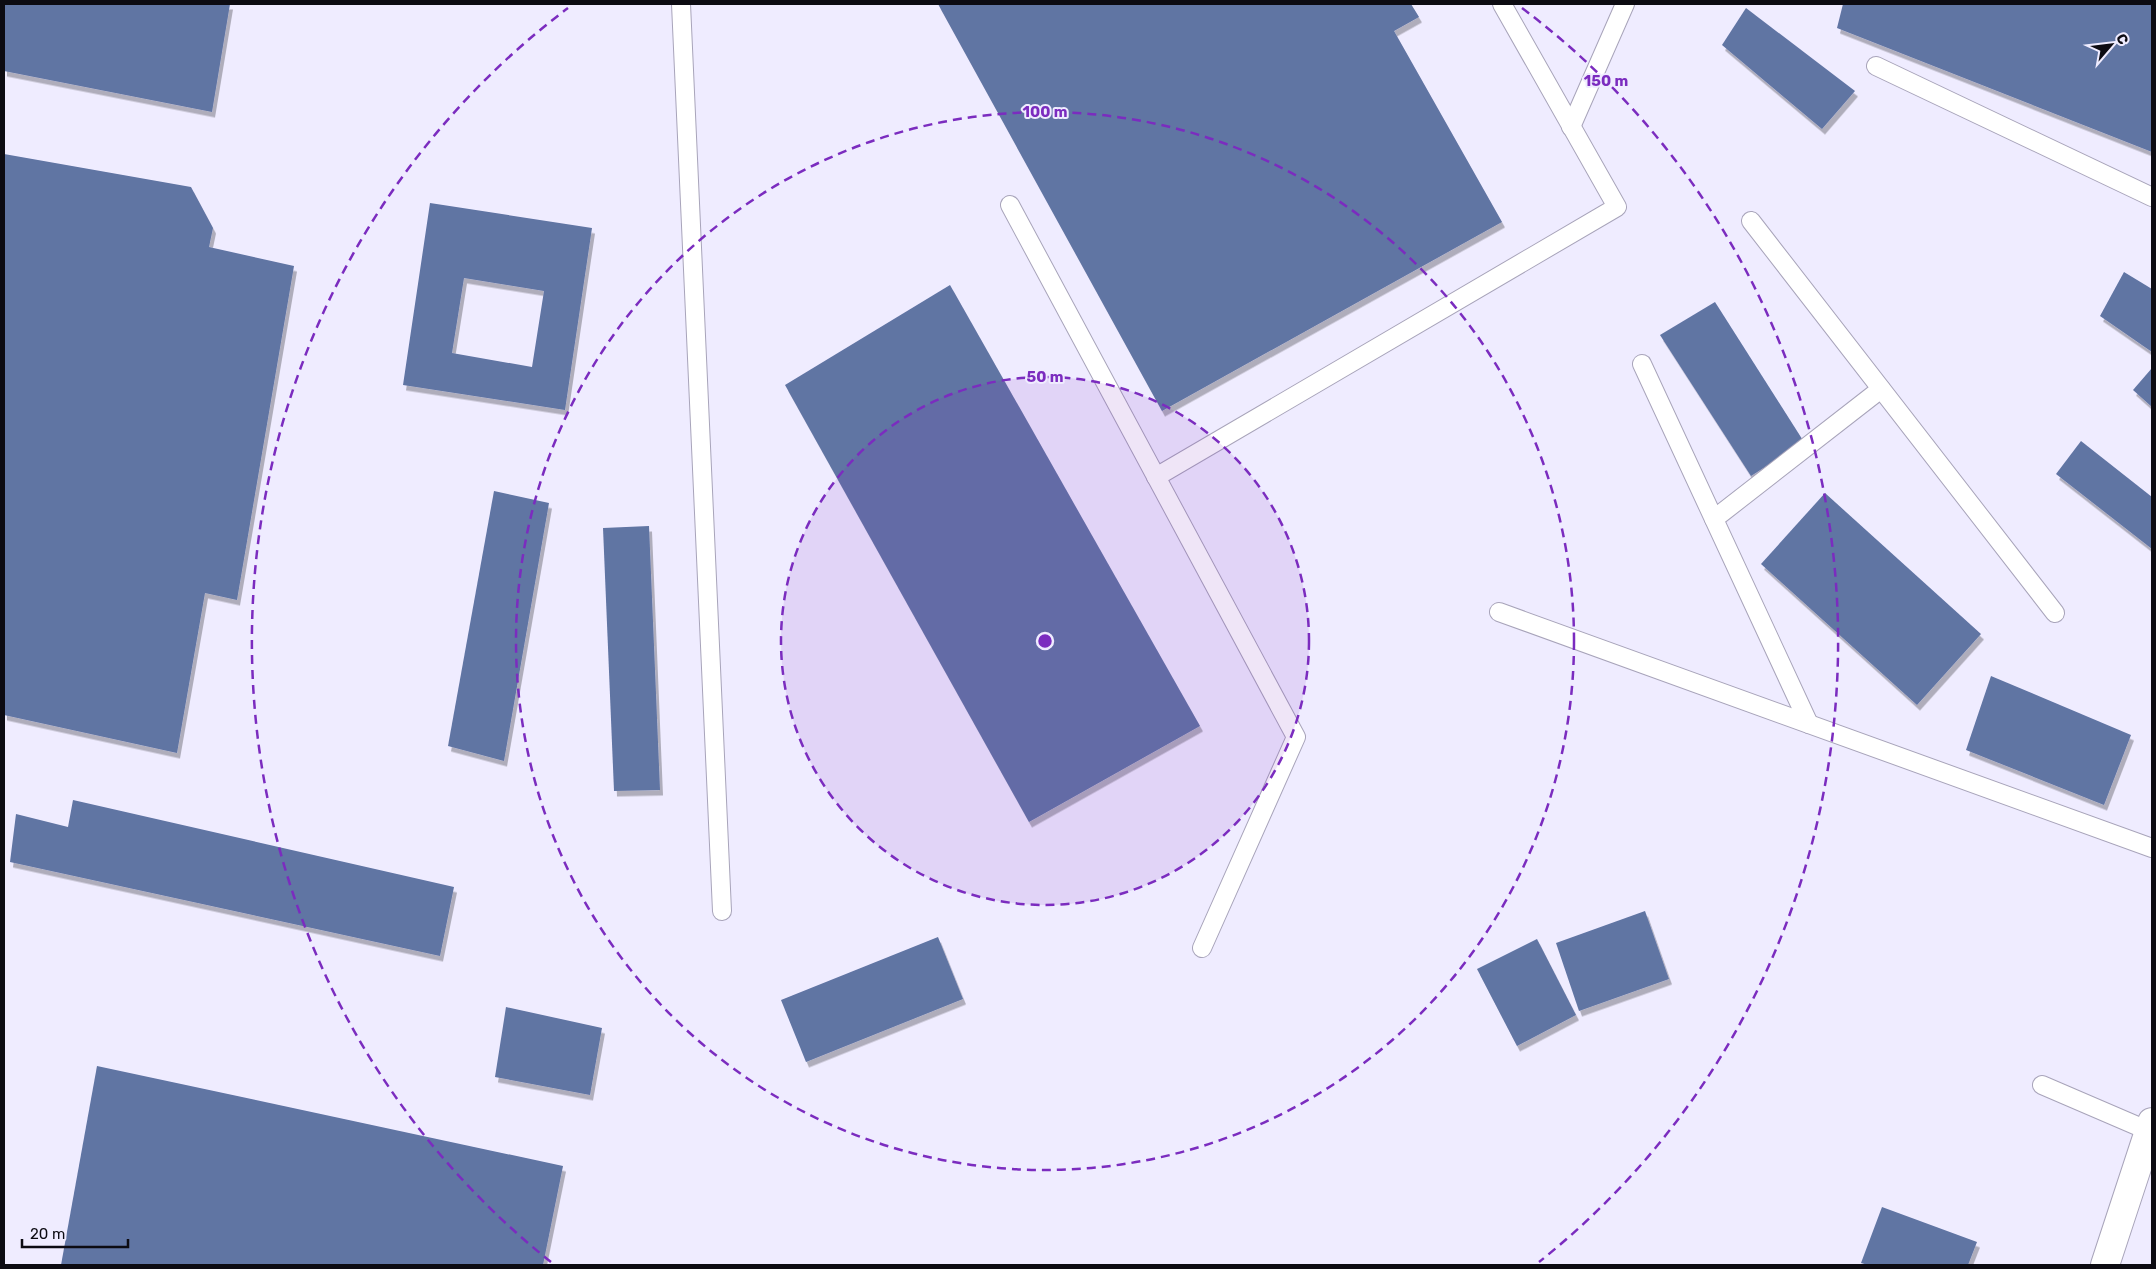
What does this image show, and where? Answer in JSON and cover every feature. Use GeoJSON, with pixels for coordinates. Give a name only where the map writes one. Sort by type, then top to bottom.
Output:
{"type":"FeatureCollection","features":[{"type":"Feature","properties":{"kind":"main road"},"geometry":{"type":"LineString","coordinates":[[2105,1265],[2151,1126]]}},
{"type":"Feature","properties":{"kind":"lane"},"geometry":{"type":"LineString","coordinates":[[681,4],[722,911]]}},
{"type":"Feature","properties":{"kind":"lane"},"geometry":{"type":"LineString","coordinates":[[1156,477],[1617,207],[1502,4]]}},
{"type":"Feature","properties":{"kind":"lane"},"geometry":{"type":"LineString","coordinates":[[1571,127],[1625,4]]}},
{"type":"Feature","properties":{"kind":"lane"},"geometry":{"type":"LineString","coordinates":[[1876,66],[2152,197]]}},
{"type":"Feature","properties":{"kind":"lane"},"geometry":{"type":"LineString","coordinates":[[1010,205],[1296,737],[1202,948]]}},
{"type":"Feature","properties":{"kind":"lane"},"geometry":{"type":"LineString","coordinates":[[1751,221],[2055,613]]}},
{"type":"Feature","properties":{"kind":"lane"},"geometry":{"type":"LineString","coordinates":[[1642,364],[1809,724]]}},
{"type":"Feature","properties":{"kind":"lane"},"geometry":{"type":"LineString","coordinates":[[1714,518],[1881,389]]}},
{"type":"Feature","properties":{"kind":"lane"},"geometry":{"type":"LineString","coordinates":[[1500,612],[2152,848]]}},
{"type":"Feature","properties":{"kind":"lane"},"geometry":{"type":"LineString","coordinates":[[2042,1085],[2151,1126]]}},
{"type":"Feature","properties":{"kind":"building"},"geometry":{"type":"Polygon","coordinates":[[[4,4],[230,4],[212,112],[4,71],[4,4]]]}},
{"type":"Feature","properties":{"kind":"building"},"geometry":{"type":"Polygon","coordinates":[[[938,4],[1411,4],[1419,17],[1394,31],[1502,222],[1162,411],[938,4]]]}},
{"type":"Feature","properties":{"kind":"building"},"geometry":{"type":"Polygon","coordinates":[[[1843,4],[2152,4],[2152,152],[1837,28],[1843,4]]]}},
{"type":"Feature","properties":{"kind":"building"},"geometry":{"type":"Polygon","coordinates":[[[1746,8],[1855,91],[1822,129],[1722,45],[1746,8]]]}},
{"type":"Feature","properties":{"kind":"building"},"geometry":{"type":"Polygon","coordinates":[[[4,154],[191,187],[213,228],[209,247],[294,266],[237,600],[205,593],[177,753],[4,715],[4,154]]]}},
{"type":"Feature","properties":{"kind":"building"},"geometry":{"type":"Polygon","coordinates":[[[430,203],[592,228],[565,410],[403,385],[430,203]],[[464,278],[452,353],[532,367],[544,291],[464,278]]]}},
{"type":"Feature","properties":{"kind":"building"},"geometry":{"type":"Polygon","coordinates":[[[2124,272],[2152,289],[2152,352],[2100,316],[2124,272]]]}},
{"type":"Feature","properties":{"kind":"building"},"geometry":{"type":"Polygon","coordinates":[[[950,285],[1200,726],[1029,822],[785,385],[950,285]]]}},
{"type":"Feature","properties":{"kind":"building"},"geometry":{"type":"Polygon","coordinates":[[[1715,302],[1804,442],[1751,476],[1660,335],[1715,302]]]}},
{"type":"Feature","properties":{"kind":"building"},"geometry":{"type":"Polygon","coordinates":[[[2152,368],[2152,407],[2133,390],[2152,368]]]}},
{"type":"Feature","properties":{"kind":"building"},"geometry":{"type":"Polygon","coordinates":[[[2081,441],[2152,497],[2152,549],[2056,474],[2081,441]]]}},
{"type":"Feature","properties":{"kind":"building"},"geometry":{"type":"Polygon","coordinates":[[[494,491],[549,503],[504,761],[448,746],[494,491]]]}},
{"type":"Feature","properties":{"kind":"building"},"geometry":{"type":"Polygon","coordinates":[[[1825,493],[1981,634],[1917,705],[1761,564],[1825,493]]]}},
{"type":"Feature","properties":{"kind":"building"},"geometry":{"type":"Polygon","coordinates":[[[649,526],[660,790],[614,791],[603,528],[649,526]]]}},
{"type":"Feature","properties":{"kind":"building"},"geometry":{"type":"Polygon","coordinates":[[[1991,676],[2131,735],[2104,805],[1966,750],[1991,676]]]}},
{"type":"Feature","properties":{"kind":"building"},"geometry":{"type":"Polygon","coordinates":[[[73,800],[454,887],[440,956],[10,862],[16,814],[68,827],[73,800]]]}},
{"type":"Feature","properties":{"kind":"building"},"geometry":{"type":"Polygon","coordinates":[[[1645,911],[1669,979],[1579,1011],[1556,943],[1645,911]]]}},
{"type":"Feature","properties":{"kind":"building"},"geometry":{"type":"Polygon","coordinates":[[[938,937],[963,999],[806,1062],[781,1000],[938,937]]]}},
{"type":"Feature","properties":{"kind":"building"},"geometry":{"type":"Polygon","coordinates":[[[1537,939],[1576,1015],[1517,1046],[1477,969],[1537,939]]]}},
{"type":"Feature","properties":{"kind":"building"},"geometry":{"type":"Polygon","coordinates":[[[506,1007],[602,1028],[590,1095],[495,1077],[506,1007]]]}},
{"type":"Feature","properties":{"kind":"building"},"geometry":{"type":"Polygon","coordinates":[[[97,1066],[563,1166],[543,1265],[61,1265],[97,1066]]]}},
{"type":"Feature","properties":{"kind":"building"},"geometry":{"type":"Polygon","coordinates":[[[1882,1207],[1977,1242],[1968,1265],[1868,1265],[1861,1263],[1882,1207]]]}}]}
